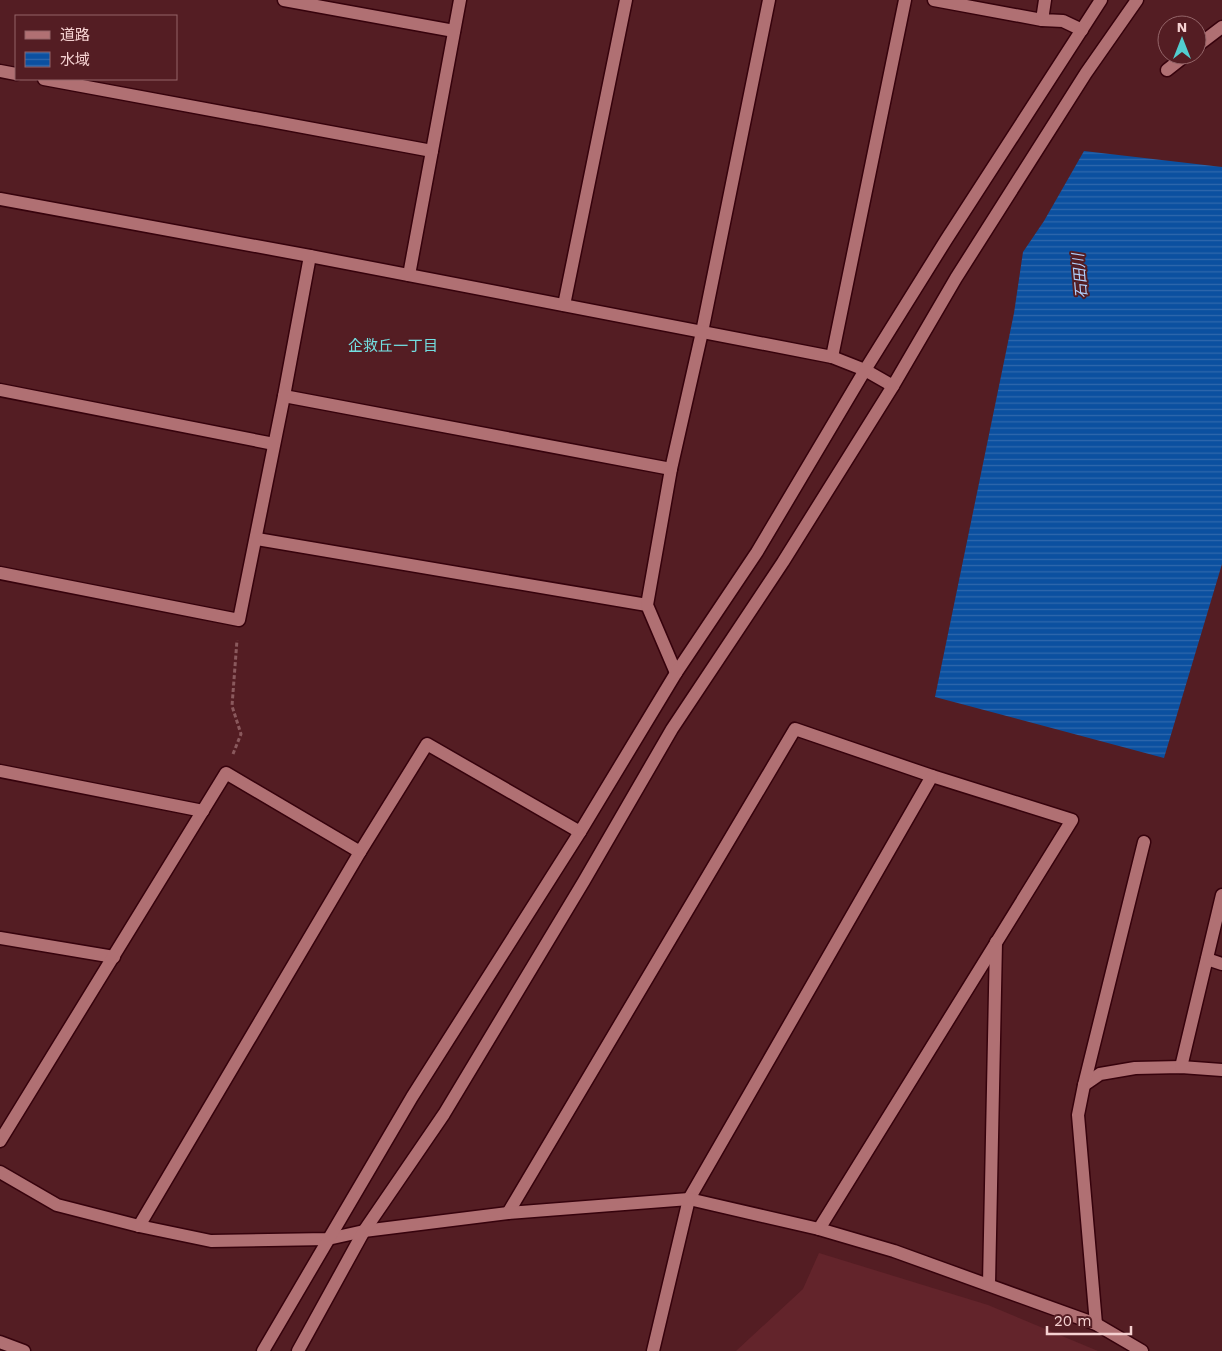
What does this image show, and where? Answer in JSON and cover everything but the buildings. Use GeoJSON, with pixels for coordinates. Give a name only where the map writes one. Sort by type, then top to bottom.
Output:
{"type":"FeatureCollection","features":[{"type":"Feature","properties":{"kind":"street"},"geometry":{"type":"LineString","coordinates":[[284,0],[454,32]]}},
{"type":"Feature","properties":{"kind":"street"},"geometry":{"type":"LineString","coordinates":[[409,275],[460,0]]}},
{"type":"Feature","properties":{"kind":"street"},"geometry":{"type":"LineString","coordinates":[[564,305],[626,0]]}},
{"type":"Feature","properties":{"kind":"street"},"geometry":{"type":"LineString","coordinates":[[676,673],[647,605],[671,469],[702,332],[769,0]]}},
{"type":"Feature","properties":{"kind":"street"},"geometry":{"type":"LineString","coordinates":[[832,357],[905,0]]}},
{"type":"Feature","properties":{"kind":"street"},"geometry":{"type":"LineString","coordinates":[[934,0],[1042,20],[1063,21],[1082,30]]}},
{"type":"Feature","properties":{"kind":"street"},"geometry":{"type":"LineString","coordinates":[[1042,20],[1045,0]]}},
{"type":"Feature","properties":{"kind":"street"},"geometry":{"type":"LineString","coordinates":[[263,1351],[417,1089],[580,832],[676,673],[757,552],[865,370],[951,232],[1102,0]]}},
{"type":"Feature","properties":{"kind":"street"},"geometry":{"type":"LineString","coordinates":[[298,1351],[364,1231],[444,1114],[584,881],[672,729],[783,562],[893,386],[956,278],[1086,73],[1137,0]]}},
{"type":"Feature","properties":{"kind":"street"},"geometry":{"type":"LineString","coordinates":[[1207,38],[1222,27]]}},
{"type":"Feature","properties":{"kind":"street"},"geometry":{"type":"LineString","coordinates":[[1167,70],[1173,65]]}},
{"type":"Feature","properties":{"kind":"street"},"geometry":{"type":"LineString","coordinates":[[0,70],[15,74]]}},
{"type":"Feature","properties":{"kind":"street"},"geometry":{"type":"LineString","coordinates":[[49,80],[432,151]]}},
{"type":"Feature","properties":{"kind":"street"},"geometry":{"type":"LineString","coordinates":[[0,200],[310,256],[832,357],[865,370],[893,386]]}},
{"type":"Feature","properties":{"kind":"street"},"geometry":{"type":"LineString","coordinates":[[0,573],[239,620],[257,539],[310,256]]}},
{"type":"Feature","properties":{"kind":"street"},"geometry":{"type":"LineString","coordinates":[[0,390],[274,444]]}},
{"type":"Feature","properties":{"kind":"street"},"geometry":{"type":"LineString","coordinates":[[284,396],[671,469]]}},
{"type":"Feature","properties":{"kind":"street"},"geometry":{"type":"LineString","coordinates":[[257,539],[647,605]]}},
{"type":"Feature","properties":{"kind":"street"},"geometry":{"type":"LineString","coordinates":[[508,1213],[795,729],[932,776],[1072,820],[819,1229]]}},
{"type":"Feature","properties":{"kind":"street"},"geometry":{"type":"LineString","coordinates":[[139,1226],[360,852],[427,744],[580,832]]}},
{"type":"Feature","properties":{"kind":"street"},"geometry":{"type":"LineString","coordinates":[[0,771],[203,811]]}},
{"type":"Feature","properties":{"kind":"street"},"geometry":{"type":"LineString","coordinates":[[0,1141],[226,773],[360,852]]}},
{"type":"Feature","properties":{"kind":"street"},"geometry":{"type":"LineString","coordinates":[[653,1351],[689,1199],[932,776]]}},
{"type":"Feature","properties":{"kind":"street"},"geometry":{"type":"LineString","coordinates":[[1096,1324],[1078,1115],[1144,842]]}},
{"type":"Feature","properties":{"kind":"street"},"geometry":{"type":"LineString","coordinates":[[1181,1067],[1222,895]]}},
{"type":"Feature","properties":{"kind":"street"},"geometry":{"type":"LineString","coordinates":[[0,938],[114,957]]}},
{"type":"Feature","properties":{"kind":"street"},"geometry":{"type":"LineString","coordinates":[[989,1284],[996,942]]}},
{"type":"Feature","properties":{"kind":"street"},"geometry":{"type":"LineString","coordinates":[[1206,959],[1222,964]]}},
{"type":"Feature","properties":{"kind":"street"},"geometry":{"type":"LineString","coordinates":[[1084,1085],[1100,1074],[1135,1068],[1181,1067],[1222,1070]]}},
{"type":"Feature","properties":{"kind":"street"},"geometry":{"type":"LineString","coordinates":[[0,1172],[57,1205],[139,1226],[211,1241],[328,1239],[364,1231],[508,1213],[689,1199],[819,1229],[894,1251],[1096,1324],[1142,1351]]}},
{"type":"Feature","properties":{"kind":"street"},"geometry":{"type":"LineString","coordinates":[[0,1342],[24,1351]]}},
{"type":"Feature","properties":{"kind":"path"},"geometry":{"type":"LineString","coordinates":[[226,773],[241,734],[232,706],[239,620]]}},
{"type":"Feature","properties":{"kind":"shaded area"},"geometry":{"type":"Polygon","coordinates":[[[819,1253],[988,1305],[1098,1351],[736,1351],[803,1289],[819,1253]]]}},
{"type":"Feature","properties":{"kind":"water","name":"石田川"},"geometry":{"type":"Polygon","coordinates":[[[1084,151],[1222,167],[1222,564],[1164,758],[935,697],[1014,313],[1023,252],[1044,221],[1084,151]]]}},
{"type":"Feature","properties":{"kind":"district","name":"企救丘一丁目"},"geometry":{"type":"Point","coordinates":[393,346]}}]}
